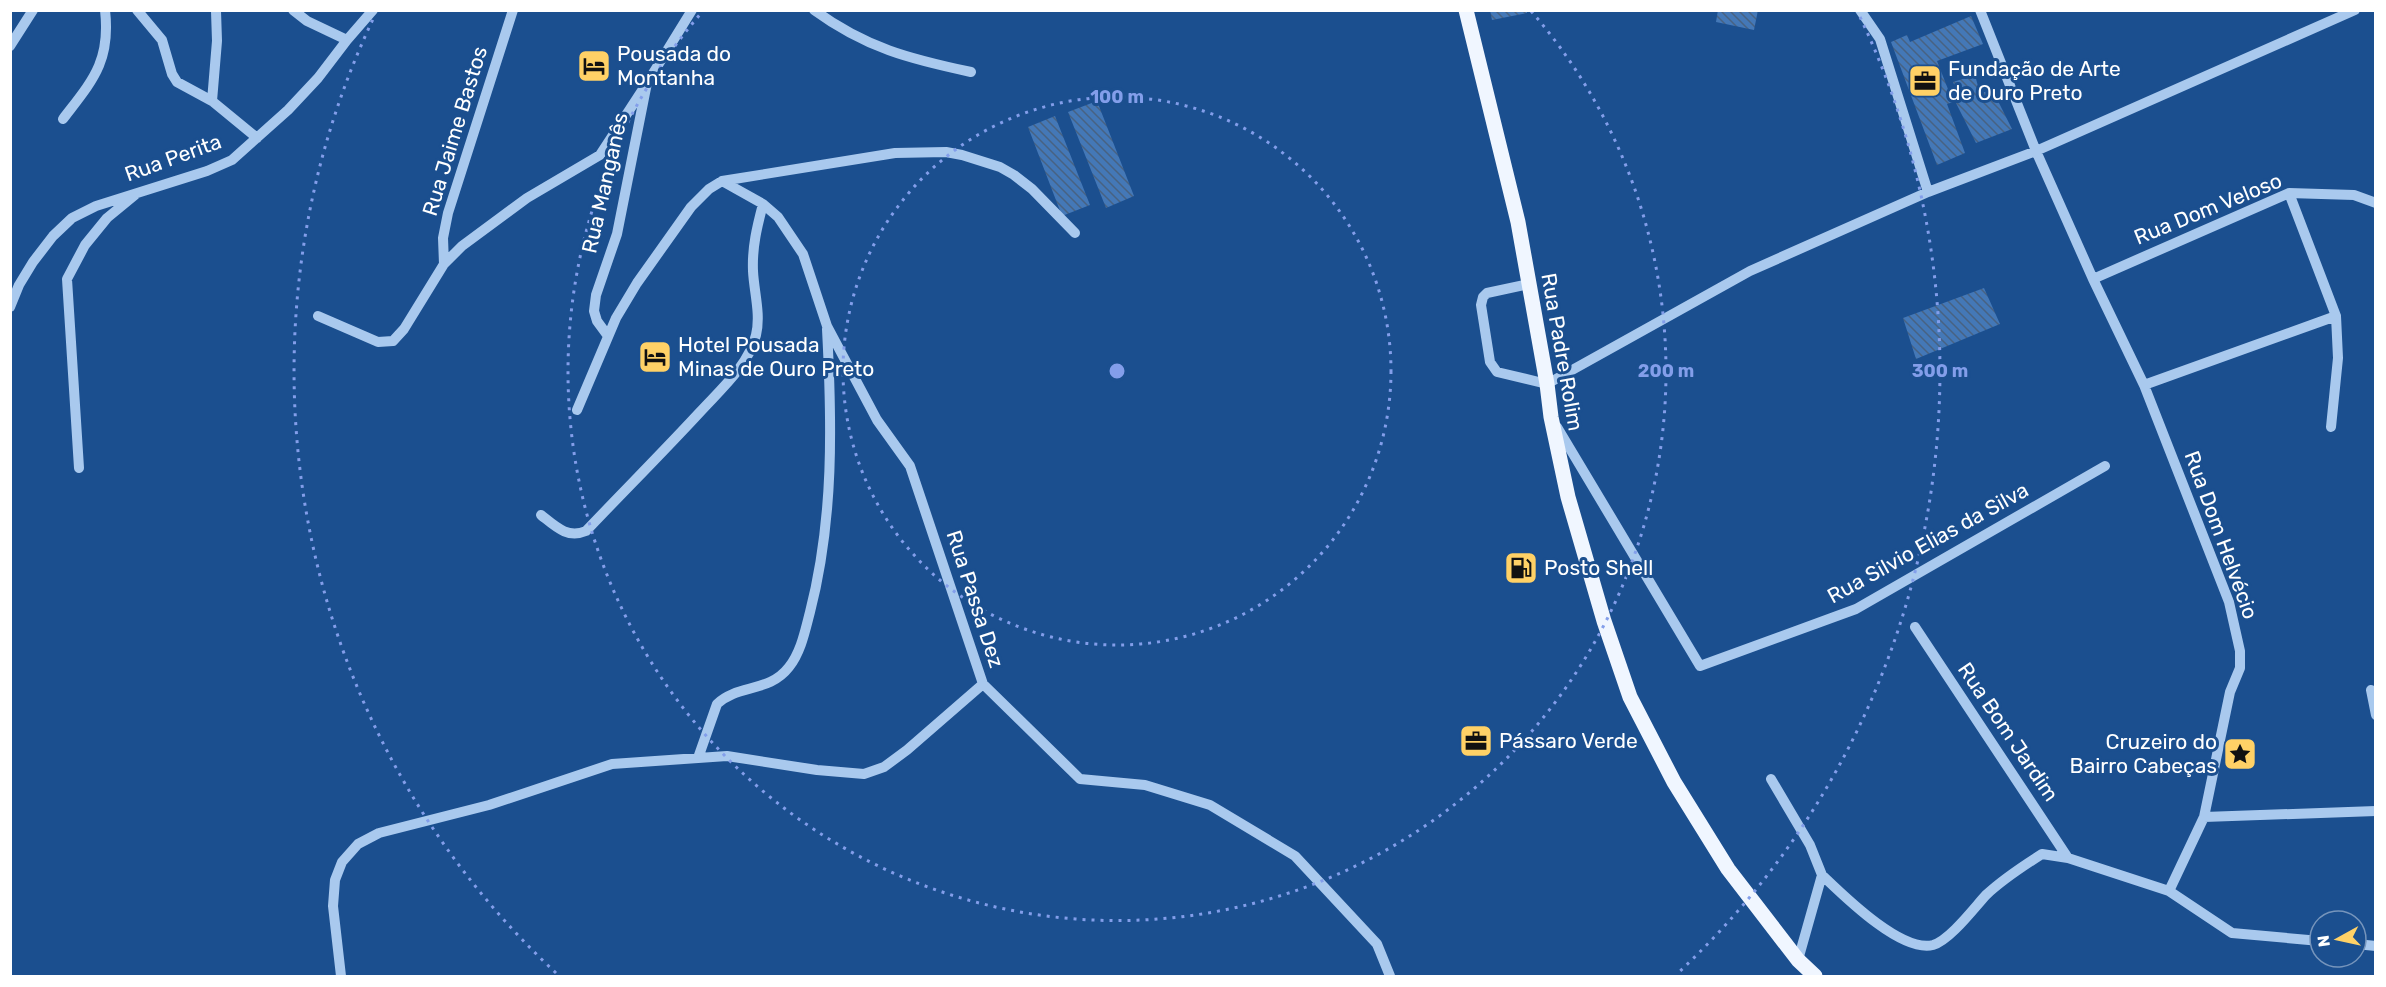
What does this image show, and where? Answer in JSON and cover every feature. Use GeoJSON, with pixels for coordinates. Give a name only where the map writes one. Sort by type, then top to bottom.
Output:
{"type":"FeatureCollection","features":[{"type":"Feature","properties":{"kind":"main road","name":"Rua Padre Rolim"},"geometry":{"type":"LineString","coordinates":[[1466,10],[1518,222],[1551,417],[1568,497],[1604,621],[1630,697],[1674,783],[1728,869],[1798,960],[1815,976]]}},
{"type":"Feature","properties":{"kind":"street"},"geometry":{"type":"LineString","coordinates":[[10,46],[33,10]]}},
{"type":"Feature","properties":{"kind":"street"},"geometry":{"type":"LineString","coordinates":[[63,119],[100,65],[107,40],[105,10]]}},
{"type":"Feature","properties":{"kind":"street"},"geometry":{"type":"LineString","coordinates":[[137,10],[147,16],[165,46],[172,74],[177,82],[212,101],[257,138]]}},
{"type":"Feature","properties":{"kind":"street"},"geometry":{"type":"LineString","coordinates":[[212,101],[217,41],[216,10]]}},
{"type":"Feature","properties":{"kind":"street"},"geometry":{"type":"LineString","coordinates":[[293,10],[307,21],[347,39]]}},
{"type":"Feature","properties":{"kind":"street","name":"Rua Perita"},"geometry":{"type":"LineString","coordinates":[[10,307],[19,285],[33,262],[53,236],[72,218],[96,206],[222,165],[240,153],[288,110],[318,78],[347,39],[373,10]]}},
{"type":"Feature","properties":{"kind":"street","name":"Rua Jaime Bastos"},"geometry":{"type":"LineString","coordinates":[[444,264],[443,238],[448,213],[513,10]]}},
{"type":"Feature","properties":{"kind":"street","name":"Rua Manganês"},"geometry":{"type":"LineString","coordinates":[[608,336],[597,321],[594,311],[596,295],[617,234],[647,83],[692,10]]}},
{"type":"Feature","properties":{"kind":"street"},"geometry":{"type":"LineString","coordinates":[[814,10],[834,25],[888,51],[971,72]]}},
{"type":"Feature","properties":{"kind":"street"},"geometry":{"type":"LineString","coordinates":[[1860,10],[1880,39],[1928,192]]}},
{"type":"Feature","properties":{"kind":"street","name":"Rua Dom Helvécio"},"geometry":{"type":"LineString","coordinates":[[1980,10],[2036,152],[2144,385],[2229,602],[2240,651],[2240,668],[2230,692],[2204,817],[2169,891]]}},
{"type":"Feature","properties":{"kind":"street"},"geometry":{"type":"LineString","coordinates":[[1529,284],[1487,293],[1483,297],[1481,305],[1490,362],[1497,372],[1547,384],[1750,271],[1928,192],[2036,152],[2355,10]]}},
{"type":"Feature","properties":{"kind":"street"},"geometry":{"type":"LineString","coordinates":[[318,316],[378,342],[393,341],[404,329],[444,264],[462,246],[518,204],[600,155],[647,83]]}},
{"type":"Feature","properties":{"kind":"street"},"geometry":{"type":"LineString","coordinates":[[577,410],[608,336],[637,283],[691,207],[709,189],[722,181],[860,158],[923,151],[946,152],[1000,167],[1014,175],[1032,189],[1075,232]]}},
{"type":"Feature","properties":{"kind":"street","name":"Rua Passa Dez"},"geometry":{"type":"LineString","coordinates":[[722,181],[763,204],[778,217],[803,254],[827,326],[877,420],[910,466],[982,684],[1080,779],[1144,785],[1210,805],[1295,856],[1377,944],[1390,976]]}},
{"type":"Feature","properties":{"kind":"street"},"geometry":{"type":"LineString","coordinates":[[79,468],[67,279],[85,245],[107,218],[139,191]]}},
{"type":"Feature","properties":{"kind":"street"},"geometry":{"type":"LineString","coordinates":[[2289,193],[2336,316],[2338,358],[2331,427]]}},
{"type":"Feature","properties":{"kind":"street","name":"Rua Dom Veloso"},"geometry":{"type":"LineString","coordinates":[[2093,279],[2289,193],[2354,195],[2376,203]]}},
{"type":"Feature","properties":{"kind":"street"},"geometry":{"type":"LineString","coordinates":[[541,515],[564,533],[579,534],[586,531],[678,436],[744,360],[752,348],[757,333],[753,250],[754,235],[763,204]]}},
{"type":"Feature","properties":{"kind":"street"},"geometry":{"type":"LineString","coordinates":[[2144,385],[2336,316]]}},
{"type":"Feature","properties":{"kind":"street"},"geometry":{"type":"LineString","coordinates":[[698,758],[717,704],[724,697],[771,684],[790,666],[803,639],[814,595],[827,523],[832,422],[827,326]]}},
{"type":"Feature","properties":{"kind":"street","name":"Rua Silvio Elias da Silva"},"geometry":{"type":"LineString","coordinates":[[1551,417],[1700,666],[1747,651],[1856,609],[2105,466]]}},
{"type":"Feature","properties":{"kind":"street","name":"Rua Bom Jardim"},"geometry":{"type":"LineString","coordinates":[[1915,627],[2068,858]]}},
{"type":"Feature","properties":{"kind":"street"},"geometry":{"type":"LineString","coordinates":[[342,976],[333,906],[335,880],[342,862],[358,844],[379,833],[489,805],[612,764],[727,756],[817,770],[864,774],[884,767],[982,684]]}},
{"type":"Feature","properties":{"kind":"street"},"geometry":{"type":"LineString","coordinates":[[2371,690],[2376,715]]}},
{"type":"Feature","properties":{"kind":"street"},"geometry":{"type":"LineString","coordinates":[[1771,779],[1810,846],[1822,875],[1868,918],[1907,940],[1925,945],[1941,941],[1987,894],[2042,854],[2068,858],[2169,891],[2232,933],[2308,940]]}},
{"type":"Feature","properties":{"kind":"street"},"geometry":{"type":"LineString","coordinates":[[2204,817],[2376,811]]}},
{"type":"Feature","properties":{"kind":"street"},"geometry":{"type":"LineString","coordinates":[[1798,960],[1822,875]]}},
{"type":"Feature","properties":{"kind":"building"},"geometry":{"type":"Polygon","coordinates":[[[1490,10],[1527,10],[1527,13],[1492,20],[1490,10]]]}},
{"type":"Feature","properties":{"kind":"building"},"geometry":{"type":"Polygon","coordinates":[[[1718,10],[1758,10],[1754,30],[1716,22],[1718,10]]]}},
{"type":"Feature","properties":{"kind":"building","name":"Fundação de Arte de Ouro Preto"},"geometry":{"type":"Polygon","coordinates":[[[1971,16],[1983,44],[1937,61],[1953,102],[1947,104],[1965,153],[1937,165],[1891,42],[1907,35],[1910,42],[1971,16]]]}},
{"type":"Feature","properties":{"kind":"building","name":"Fundação de Arte de Ouro Preto"},"geometry":{"type":"Polygon","coordinates":[[[1975,75],[1980,94],[1992,89],[2012,129],[1976,143],[1956,103],[1961,101],[1953,82],[1975,75]]]}},
{"type":"Feature","properties":{"kind":"building"},"geometry":{"type":"Polygon","coordinates":[[[1097,101],[1134,196],[1106,208],[1068,112],[1097,101]]]}},
{"type":"Feature","properties":{"kind":"building"},"geometry":{"type":"Polygon","coordinates":[[[1055,116],[1090,205],[1062,216],[1028,127],[1055,116]]]}},
{"type":"Feature","properties":{"kind":"building"},"geometry":{"type":"Polygon","coordinates":[[[1984,288],[2000,324],[1916,359],[1903,318],[1984,288]]]}},
{"type":"Feature","properties":{"kind":"place","name":"Pousada do Montanha"},"geometry":{"type":"Point","coordinates":[594,66]}},
{"type":"Feature","properties":{"kind":"place","name":"Fundação de Arte de Ouro Preto"},"geometry":{"type":"Point","coordinates":[1925,81]}},
{"type":"Feature","properties":{"kind":"place","name":"Hotel Pousada Minas de Ouro Preto"},"geometry":{"type":"Point","coordinates":[655,357]}},
{"type":"Feature","properties":{"kind":"place","name":"Posto Shell"},"geometry":{"type":"Point","coordinates":[1521,568]}},
{"type":"Feature","properties":{"kind":"place","name":"Pássaro Verde"},"geometry":{"type":"Point","coordinates":[1476,741]}},
{"type":"Feature","properties":{"kind":"place","name":"Cruzeiro do Bairro Cabeças"},"geometry":{"type":"Point","coordinates":[2240,754]}}]}
